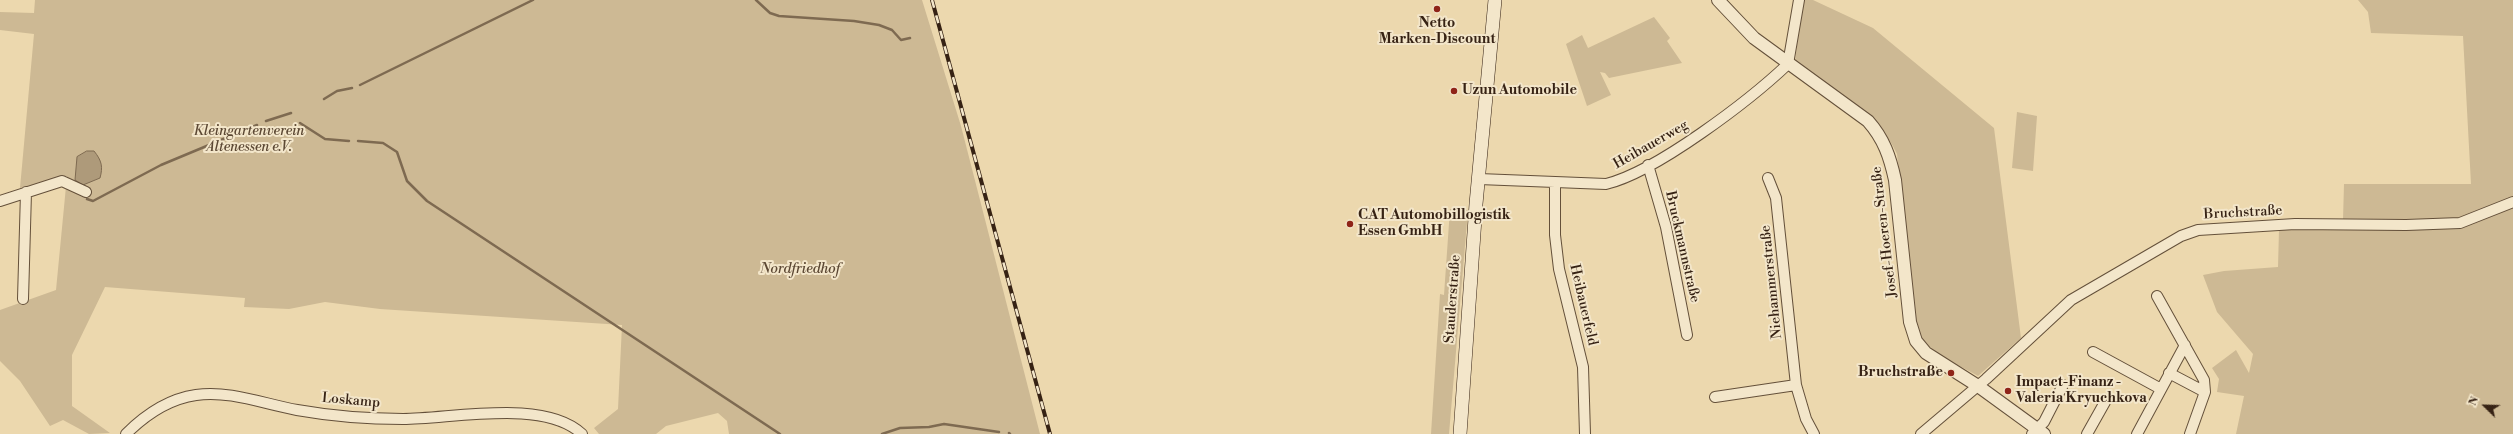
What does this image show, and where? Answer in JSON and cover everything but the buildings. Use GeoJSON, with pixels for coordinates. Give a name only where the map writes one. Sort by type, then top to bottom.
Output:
{"type":"FeatureCollection","features":[{"type":"Feature","properties":{"kind":"main road","name":"Stauderstraße"},"geometry":{"type":"LineString","coordinates":[[1460,434],[1495,0]]}},
{"type":"Feature","properties":{"kind":"street","name":"Josef-Hoeren-Straße"},"geometry":{"type":"LineString","coordinates":[[1718,0],[1754,38],[1868,121],[1881,135],[1890,158],[1895,180],[1913,335],[1926,353],[1978,386],[2038,432],[2063,385]]}},
{"type":"Feature","properties":{"kind":"street"},"geometry":{"type":"LineString","coordinates":[[1788,64],[1799,0]]}},
{"type":"Feature","properties":{"kind":"street","name":"Heibauerweg"},"geometry":{"type":"LineString","coordinates":[[1480,179],[1606,184],[1623,178],[1697,136],[1788,64]]}},
{"type":"Feature","properties":{"kind":"street","name":"Bruckmannstraße"},"geometry":{"type":"LineString","coordinates":[[1648,165],[1666,227],[1687,335]]}},
{"type":"Feature","properties":{"kind":"street","name":"Niehammerstraße"},"geometry":{"type":"LineString","coordinates":[[1768,178],[1776,198],[1796,384],[1802,406],[1814,434]]}},
{"type":"Feature","properties":{"kind":"street"},"geometry":{"type":"LineString","coordinates":[[0,201],[62,181],[86,192]]}},
{"type":"Feature","properties":{"kind":"street","name":"Heibauerfeld"},"geometry":{"type":"LineString","coordinates":[[1555,182],[1555,234],[1559,270],[1583,367],[1585,434]]}},
{"type":"Feature","properties":{"kind":"street"},"geometry":{"type":"LineString","coordinates":[[23,300],[26,192]]}},
{"type":"Feature","properties":{"kind":"street","name":"Bruchstraße"},"geometry":{"type":"LineString","coordinates":[[1921,434],[1978,386],[2071,300],[2181,236],[2198,230],[2295,224],[2406,225],[2460,223],[2513,202]]}},
{"type":"Feature","properties":{"kind":"street"},"geometry":{"type":"LineString","coordinates":[[2157,296],[2204,380],[2205,392],[2190,434]]}},
{"type":"Feature","properties":{"kind":"street"},"geometry":{"type":"LineString","coordinates":[[2137,434],[2185,345]]}},
{"type":"Feature","properties":{"kind":"street"},"geometry":{"type":"LineString","coordinates":[[2093,352],[2161,388]]}},
{"type":"Feature","properties":{"kind":"street"},"geometry":{"type":"LineString","coordinates":[[2170,373],[2205,392]]}},
{"type":"Feature","properties":{"kind":"street"},"geometry":{"type":"LineString","coordinates":[[1715,397],[1796,384]]}},
{"type":"Feature","properties":{"kind":"street","name":"Loskamp"},"geometry":{"type":"LineString","coordinates":[[126,434],[153,411],[174,399],[218,394],[298,410],[393,419],[533,414],[566,422],[582,434]]}},
{"type":"Feature","properties":{"kind":"street"},"geometry":{"type":"LineString","coordinates":[[2087,434],[2105,402]]}},
{"type":"Feature","properties":{"kind":"green space"},"geometry":{"type":"Polygon","coordinates":[[[35,0],[922,0],[961,126],[1040,434],[729,434],[727,421],[718,413],[666,426],[656,434],[599,434],[594,428],[618,409],[622,325],[380,309],[325,302],[289,309],[244,307],[245,298],[105,287],[72,355],[72,406],[110,433],[89,434],[63,420],[50,426],[20,381],[0,361],[0,310],[56,290],[67,176],[20,188],[34,34],[0,30],[0,12],[34,13],[35,0]]]}},
{"type":"Feature","properties":{"kind":"green space"},"geometry":{"type":"Polygon","coordinates":[[[1802,0],[1813,0],[1873,28],[1994,128],[2021,338],[1978,376],[1935,351],[1928,345],[1916,328],[1897,154],[1889,139],[1866,113],[1839,91],[1795,62],[1802,0]]]}},
{"type":"Feature","properties":{"kind":"green space"},"geometry":{"type":"Polygon","coordinates":[[[2358,0],[2513,0],[2513,199],[2457,218],[2414,222],[2343,220],[2344,184],[2471,184],[2463,36],[2371,33],[2368,12],[2358,0]]]}},
{"type":"Feature","properties":{"kind":"green space"},"geometry":{"type":"Polygon","coordinates":[[[1654,17],[1670,38],[1667,41],[1682,63],[1609,78],[1605,73],[1600,72],[1611,95],[1587,106],[1566,44],[1582,35],[1588,48],[1654,17]]]}},
{"type":"Feature","properties":{"kind":"green space"},"geometry":{"type":"Polygon","coordinates":[[[2017,112],[2037,116],[2033,171],[2012,168],[2017,112]]]}},
{"type":"Feature","properties":{"kind":"green space"},"geometry":{"type":"Polygon","coordinates":[[[2513,205],[2513,434],[2236,434],[2244,396],[2217,392],[2219,379],[2212,368],[2236,350],[2249,373],[2253,354],[2217,312],[2203,275],[2224,271],[2278,267],[2279,230],[2449,227],[2513,205]]]}},
{"type":"Feature","properties":{"kind":"green space"},"geometry":{"type":"Polygon","coordinates":[[[1450,209],[1468,210],[1449,434],[1431,434],[1440,294],[1444,295],[1450,209]]]}},
{"type":"Feature","properties":{"kind":"shaded area"},"geometry":{"type":"Polygon","coordinates":[[[87,151],[94,151],[97,155],[101,164],[101,171],[100,178],[83,185],[75,180],[77,157],[87,151]]]}},
{"type":"Feature","properties":{"kind":"waterway"},"geometry":{"type":"LineString","coordinates":[[360,85],[533,0]]}},
{"type":"Feature","properties":{"kind":"waterway"},"geometry":{"type":"LineString","coordinates":[[756,0],[770,13],[779,16],[854,21],[879,25],[892,30],[901,40],[910,38]]}},
{"type":"Feature","properties":{"kind":"waterway"},"geometry":{"type":"LineString","coordinates":[[324,99],[337,91],[352,88]]}},
{"type":"Feature","properties":{"kind":"waterway"},"geometry":{"type":"LineString","coordinates":[[266,121],[291,113]]}},
{"type":"Feature","properties":{"kind":"waterway"},"geometry":{"type":"LineString","coordinates":[[300,123],[325,139],[349,141]]}},
{"type":"Feature","properties":{"kind":"waterway"},"geometry":{"type":"LineString","coordinates":[[87,199],[93,201],[161,165],[257,125]]}},
{"type":"Feature","properties":{"kind":"waterway"},"geometry":{"type":"LineString","coordinates":[[358,141],[383,143],[397,152],[407,181],[427,201],[780,434]]}},
{"type":"Feature","properties":{"kind":"waterway"},"geometry":{"type":"LineString","coordinates":[[882,434],[900,428],[929,427],[944,424],[999,432]]}},
{"type":"Feature","properties":{"kind":"railway"},"geometry":{"type":"LineString","coordinates":[[932,0],[1050,434]]}},
{"type":"Feature","properties":{"kind":"place","name":"Netto Marken-Discount"},"geometry":{"type":"Point","coordinates":[1437,9]}},
{"type":"Feature","properties":{"kind":"place","name":"Uzun Automobile"},"geometry":{"type":"Point","coordinates":[1454,91]}},
{"type":"Feature","properties":{"kind":"place","name":"CAT Automobillogistik Essen GmbH"},"geometry":{"type":"Point","coordinates":[1350,224]}},
{"type":"Feature","properties":{"kind":"place","name":"Bruchstraße"},"geometry":{"type":"Point","coordinates":[1951,373]}},
{"type":"Feature","properties":{"kind":"place","name":"Impact-Finanz - Valeria Kryuchkova"},"geometry":{"type":"Point","coordinates":[2008,391]}},
{"type":"Feature","properties":{"kind":"park label","name":"Kleingartenverein Altenessen e.V."},"geometry":{"type":"Point","coordinates":[249,140]}},
{"type":"Feature","properties":{"kind":"park label","name":"Nordfriedhof"},"geometry":{"type":"Point","coordinates":[800,270]}}]}
